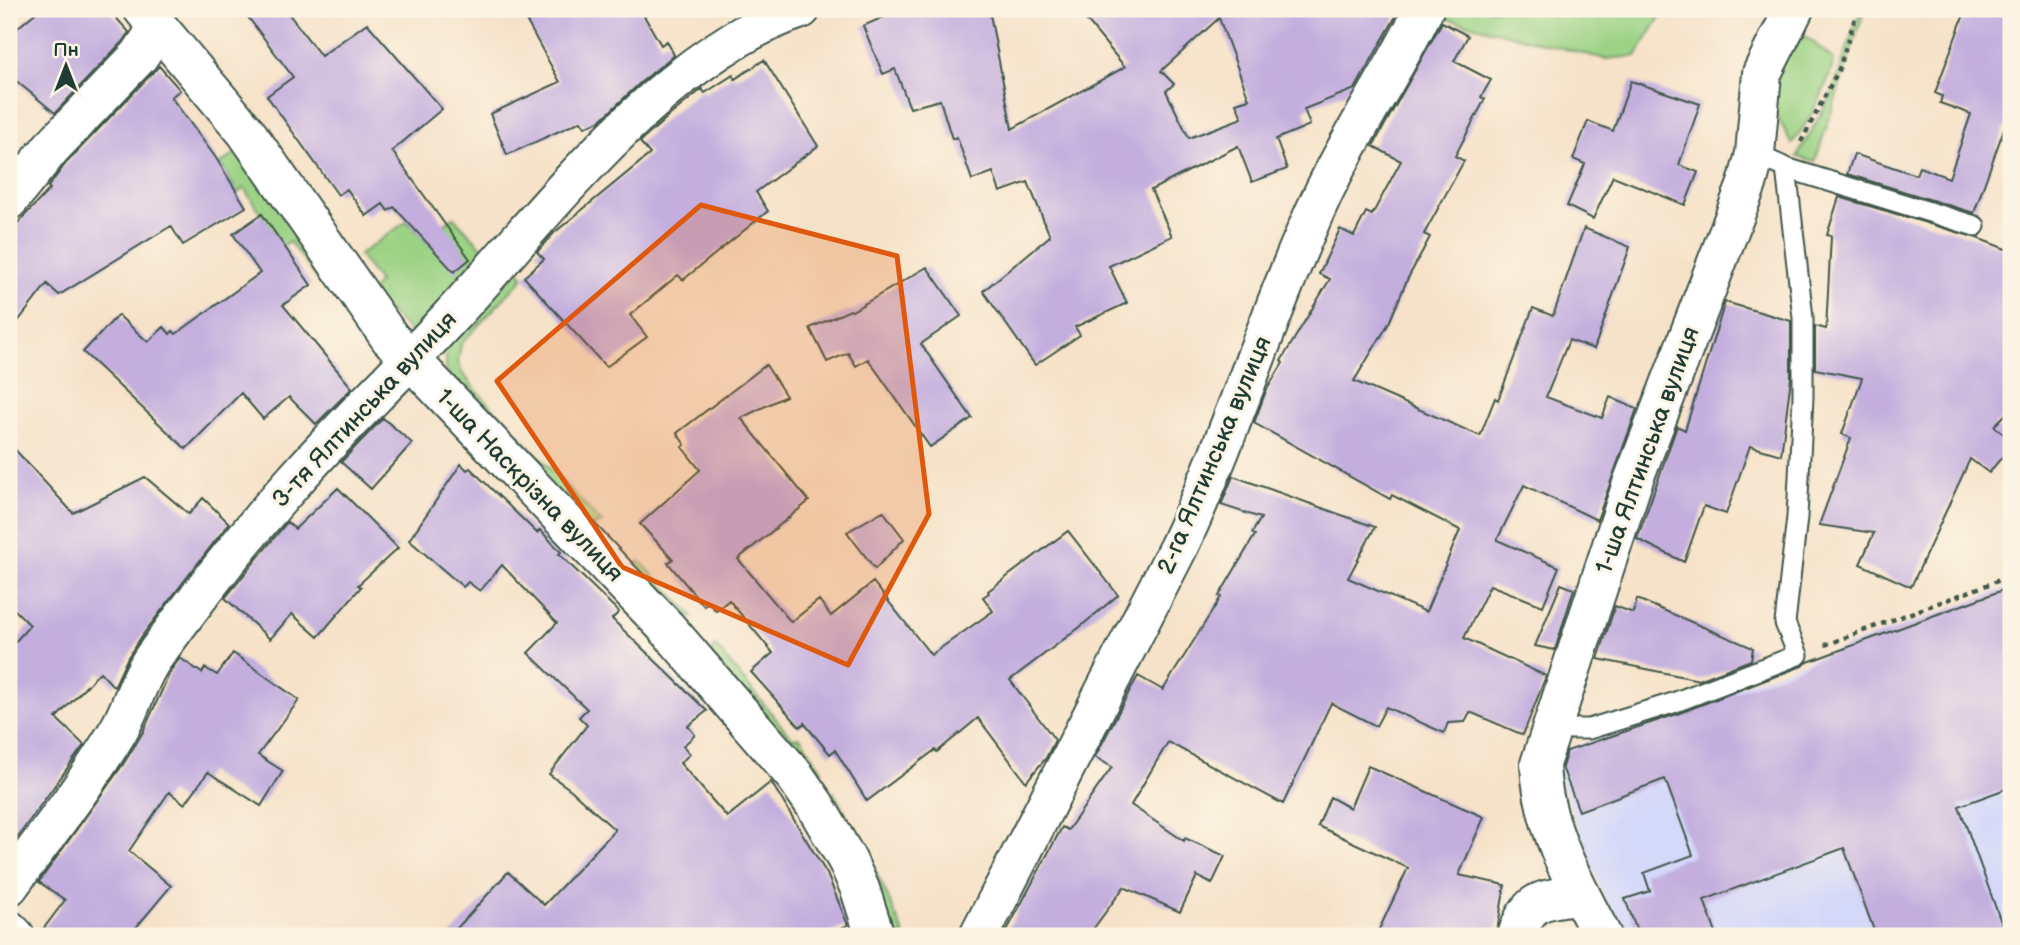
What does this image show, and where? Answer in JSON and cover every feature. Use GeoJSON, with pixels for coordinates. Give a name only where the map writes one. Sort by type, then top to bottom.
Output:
{"type":"FeatureCollection","features":[{"type":"Feature","properties":{"kind":"street","name":"3-тя Ялтинська вулиця"},"geometry":{"type":"LineString","coordinates":[[9,886],[93,770],[124,720],[146,669],[178,624],[294,481],[617,136],[673,84],[756,17],[801,9]]}},
{"type":"Feature","properties":{"kind":"street","name":"2-га Ялтинська вулиця"},"geometry":{"type":"LineString","coordinates":[[979,936],[1191,522],[1323,192],[1424,9]]}},
{"type":"Feature","properties":{"kind":"street","name":"1-ша Ялтинська вулиця"},"geometry":{"type":"LineString","coordinates":[[1602,936],[1564,862],[1540,778],[1542,752],[1633,481],[1747,184],[1770,161],[1762,73],[1794,9]]}},
{"type":"Feature","properties":{"kind":"street"},"geometry":{"type":"LineString","coordinates":[[9,200],[51,148],[139,56],[157,15]]}},
{"type":"Feature","properties":{"kind":"street","name":"1-ша Наскрізна вулиця"},"geometry":{"type":"LineString","coordinates":[[157,15],[236,119],[379,324],[409,360],[666,626],[776,752],[806,791],[839,845],[860,889],[875,936]]}},
{"type":"Feature","properties":{"kind":"street"},"geometry":{"type":"LineString","coordinates":[[1517,936],[1530,907],[1545,900],[1580,894]]}},
{"type":"Feature","properties":{"kind":"street"},"geometry":{"type":"LineString","coordinates":[[9,930],[15,936]]}},
{"type":"Feature","properties":{"kind":"lane"},"geometry":{"type":"LineString","coordinates":[[1554,722],[1572,729],[1589,729],[1673,703],[1798,655],[1785,623],[1797,517],[1803,318],[1770,161],[1975,226]]}},
{"type":"Feature","properties":{"kind":"path"},"geometry":{"type":"LineString","coordinates":[[1770,161],[1813,122],[1839,69],[1857,12],[1850,9]]}},
{"type":"Feature","properties":{"kind":"path"},"geometry":{"type":"LineString","coordinates":[[1798,655],[2011,576]]}},
{"type":"Feature","properties":{"kind":"highlighted area"},"geometry":{"type":"Polygon","coordinates":[[[701,205],[897,256],[929,514],[848,665],[622,567],[497,381],[701,205]]]}},
{"type":"Feature","properties":{"kind":"shaded area"},"geometry":{"type":"Polygon","coordinates":[[[2011,586],[2011,936],[1618,936],[1551,755],[2011,586]]]}},
{"type":"Feature","properties":{"kind":"green space"},"geometry":{"type":"Polygon","coordinates":[[[1432,9],[1662,9],[1660,17],[1636,56],[1605,59],[1429,14],[1432,9]]]}},
{"type":"Feature","properties":{"kind":"green space"},"geometry":{"type":"Polygon","coordinates":[[[1859,13],[1863,15],[1815,162],[1797,157],[1831,96],[1859,13]]]}},
{"type":"Feature","properties":{"kind":"green space"},"geometry":{"type":"Polygon","coordinates":[[[1806,36],[1834,60],[1817,104],[1792,144],[1770,103],[1780,55],[1806,36]]]}},
{"type":"Feature","properties":{"kind":"green space"},"geometry":{"type":"Polygon","coordinates":[[[242,149],[329,271],[318,280],[290,242],[282,246],[244,188],[238,193],[220,164],[242,149]]]}},
{"type":"Feature","properties":{"kind":"green space"},"geometry":{"type":"Polygon","coordinates":[[[453,217],[486,251],[414,335],[369,294],[379,282],[359,255],[407,221],[427,242],[453,217]]]}},
{"type":"Feature","properties":{"kind":"green space"},"geometry":{"type":"Polygon","coordinates":[[[515,266],[524,277],[461,344],[458,361],[462,373],[602,523],[589,527],[465,399],[446,369],[446,346],[515,266]]]}},
{"type":"Feature","properties":{"kind":"green space"},"geometry":{"type":"Polygon","coordinates":[[[640,561],[693,616],[677,622],[629,571],[640,561]]]}},
{"type":"Feature","properties":{"kind":"green space"},"geometry":{"type":"Polygon","coordinates":[[[715,646],[792,738],[800,737],[822,770],[811,774],[710,657],[715,646]]]}},
{"type":"Feature","properties":{"kind":"green space"},"geometry":{"type":"Polygon","coordinates":[[[834,792],[881,882],[905,936],[888,936],[827,800],[834,792]]]}},
{"type":"Feature","properties":{"kind":"building"},"geometry":{"type":"Polygon","coordinates":[[[40,9],[108,9],[129,32],[55,113],[9,75],[9,35],[40,9]]]}},
{"type":"Feature","properties":{"kind":"building"},"geometry":{"type":"Polygon","coordinates":[[[242,9],[285,9],[321,56],[367,23],[442,109],[392,151],[470,259],[454,272],[394,207],[388,211],[383,204],[366,216],[347,189],[338,195],[267,96],[293,77],[242,9]]]}},
{"type":"Feature","properties":{"kind":"building"},"geometry":{"type":"Polygon","coordinates":[[[520,9],[640,9],[661,45],[667,41],[674,55],[601,120],[585,127],[581,121],[507,155],[490,114],[560,82],[520,9]]]}},
{"type":"Feature","properties":{"kind":"building"},"geometry":{"type":"Polygon","coordinates":[[[902,9],[989,9],[1012,129],[1125,67],[1077,9],[1400,9],[1355,89],[1304,109],[1310,125],[1276,139],[1287,169],[1252,182],[1238,146],[1151,190],[1172,236],[1109,266],[1127,303],[1075,327],[1080,335],[1035,365],[983,291],[1050,236],[1028,182],[1000,192],[993,172],[972,180],[957,137],[952,139],[940,100],[910,108],[895,69],[883,74],[863,26],[902,9]],[[1219,18],[1161,71],[1174,84],[1166,91],[1189,138],[1242,118],[1236,103],[1249,99],[1219,18]]]}},
{"type":"Feature","properties":{"kind":"building"},"geometry":{"type":"Polygon","coordinates":[[[1966,9],[2011,9],[2011,129],[2005,126],[1974,213],[1847,174],[1854,154],[1916,175],[1919,167],[1949,178],[1971,114],[1940,103],[1942,96],[1935,93],[1966,9]]]}},
{"type":"Feature","properties":{"kind":"building"},"geometry":{"type":"Polygon","coordinates":[[[1442,22],[1468,36],[1454,61],[1491,80],[1481,97],[1485,99],[1455,156],[1464,161],[1424,234],[1430,237],[1407,280],[1389,323],[1354,381],[1480,436],[1495,398],[1498,400],[1533,308],[1553,316],[1584,228],[1630,247],[1594,349],[1569,340],[1546,397],[1602,418],[1610,397],[1637,409],[1597,520],[1524,485],[1497,540],[1559,567],[1543,606],[1490,585],[1464,638],[1546,676],[1523,735],[1470,712],[1465,722],[1448,723],[1444,733],[1386,707],[1376,726],[1331,703],[1283,804],[1168,742],[1131,805],[1184,841],[1185,838],[1225,856],[1212,884],[1197,876],[1180,912],[1124,887],[1088,936],[1004,936],[1062,827],[1068,830],[1112,767],[1095,757],[1138,676],[1163,690],[1221,597],[1219,596],[1255,535],[1252,533],[1261,518],[1221,505],[1233,476],[1375,527],[1348,578],[1426,612],[1460,530],[1392,495],[1390,499],[1254,423],[1266,391],[1283,363],[1281,361],[1330,279],[1319,274],[1340,229],[1354,236],[1366,212],[1372,215],[1401,161],[1373,146],[1442,22]]]}},
{"type":"Feature","properties":{"kind":"building"},"geometry":{"type":"Polygon","coordinates":[[[764,60],[818,146],[756,192],[768,211],[683,280],[678,275],[630,315],[647,337],[606,367],[524,277],[544,259],[537,252],[554,233],[650,154],[640,142],[702,89],[705,93],[733,75],[735,79],[764,60]]]}},
{"type":"Feature","properties":{"kind":"building"},"geometry":{"type":"Polygon","coordinates":[[[159,66],[180,90],[171,97],[216,158],[246,207],[183,245],[171,226],[59,295],[47,284],[9,333],[9,232],[50,189],[48,187],[67,162],[159,66]]]}},
{"type":"Feature","properties":{"kind":"building"},"geometry":{"type":"Polygon","coordinates":[[[1631,81],[1700,104],[1679,165],[1698,172],[1685,205],[1613,176],[1593,219],[1567,206],[1585,164],[1573,159],[1588,121],[1613,131],[1631,81]]]}},
{"type":"Feature","properties":{"kind":"building"},"geometry":{"type":"Polygon","coordinates":[[[1839,197],[1977,238],[2011,251],[2011,409],[1994,426],[2011,440],[2011,446],[1989,473],[1970,459],[1911,587],[1860,564],[1874,533],[1819,525],[1851,438],[1842,434],[1862,378],[1815,369],[1815,326],[1826,329],[1831,236],[1827,235],[1839,197]]]}},
{"type":"Feature","properties":{"kind":"building"},"geometry":{"type":"Polygon","coordinates":[[[262,214],[311,285],[283,305],[352,388],[316,424],[289,397],[263,419],[241,393],[186,449],[83,352],[118,315],[148,342],[164,327],[170,334],[173,331],[176,334],[260,273],[233,234],[262,214]]]}},
{"type":"Feature","properties":{"kind":"building"},"geometry":{"type":"Polygon","coordinates":[[[927,267],[961,316],[921,344],[972,418],[930,447],[868,359],[856,366],[848,353],[827,362],[810,328],[852,311],[927,267]]]}},
{"type":"Feature","properties":{"kind":"building"},"geometry":{"type":"Polygon","coordinates":[[[1725,302],[1791,321],[1791,378],[1781,455],[1750,446],[1726,514],[1704,506],[1684,562],[1637,539],[1677,426],[1685,430],[1725,302]]]}},
{"type":"Feature","properties":{"kind":"building"},"geometry":{"type":"Polygon","coordinates":[[[766,365],[786,396],[741,418],[809,501],[738,559],[791,622],[819,600],[831,616],[873,582],[931,655],[993,611],[983,597],[988,591],[1068,531],[1118,595],[1010,680],[1055,740],[1046,758],[1026,782],[978,718],[937,752],[935,750],[867,801],[835,750],[830,754],[804,723],[800,727],[751,672],[773,653],[729,600],[716,611],[708,602],[704,606],[668,563],[673,559],[640,524],[700,470],[682,447],[685,445],[677,433],[766,365]]]}},
{"type":"Feature","properties":{"kind":"building"},"geometry":{"type":"Polygon","coordinates":[[[383,418],[412,443],[371,489],[341,462],[383,418]]]}},
{"type":"Feature","properties":{"kind":"building"},"geometry":{"type":"Polygon","coordinates":[[[9,443],[73,513],[145,477],[189,514],[203,498],[229,523],[144,633],[128,657],[114,687],[100,672],[56,718],[84,745],[9,849],[9,649],[30,625],[9,604],[9,443]]]}},
{"type":"Feature","properties":{"kind":"building"},"geometry":{"type":"Polygon","coordinates":[[[461,464],[467,470],[470,468],[537,533],[540,530],[561,552],[559,554],[619,612],[612,619],[707,711],[688,726],[695,735],[683,746],[690,754],[680,763],[727,817],[771,782],[827,874],[848,925],[824,936],[450,936],[508,872],[544,905],[615,830],[549,774],[587,725],[579,717],[587,709],[528,653],[557,623],[502,565],[480,591],[468,582],[463,587],[409,540],[461,464]]]}},
{"type":"Feature","properties":{"kind":"building"},"geometry":{"type":"Polygon","coordinates":[[[338,488],[398,548],[358,585],[361,587],[318,637],[292,614],[270,639],[225,598],[287,522],[295,529],[338,488]]]}},
{"type":"Feature","properties":{"kind":"building"},"geometry":{"type":"Polygon","coordinates":[[[883,511],[904,539],[875,569],[847,532],[883,511]]]}},
{"type":"Feature","properties":{"kind":"building"},"geometry":{"type":"Polygon","coordinates":[[[1561,584],[1574,589],[1555,650],[1535,646],[1561,584]]]}},
{"type":"Feature","properties":{"kind":"building"},"geometry":{"type":"Polygon","coordinates":[[[2011,587],[2011,787],[1959,806],[2006,936],[1876,936],[1844,848],[1704,900],[1717,936],[1639,936],[1625,899],[1650,891],[1644,873],[1693,855],[1665,779],[1579,811],[1562,767],[1567,751],[1677,714],[2011,587]]]}},
{"type":"Feature","properties":{"kind":"building"},"geometry":{"type":"Polygon","coordinates":[[[1637,599],[1753,648],[1751,660],[1699,680],[1598,659],[1615,606],[1633,613],[1637,599]]]}},
{"type":"Feature","properties":{"kind":"building"},"geometry":{"type":"Polygon","coordinates":[[[233,653],[299,700],[258,755],[283,771],[261,806],[208,772],[185,804],[169,792],[129,851],[171,886],[129,936],[38,936],[65,900],[39,882],[124,763],[143,732],[171,670],[180,658],[202,673],[205,668],[217,675],[233,653]]]}},
{"type":"Feature","properties":{"kind":"building"},"geometry":{"type":"Polygon","coordinates":[[[1368,766],[1484,817],[1459,875],[1505,885],[1496,936],[1376,936],[1408,868],[1318,826],[1330,797],[1350,808],[1368,766]]]}}]}
